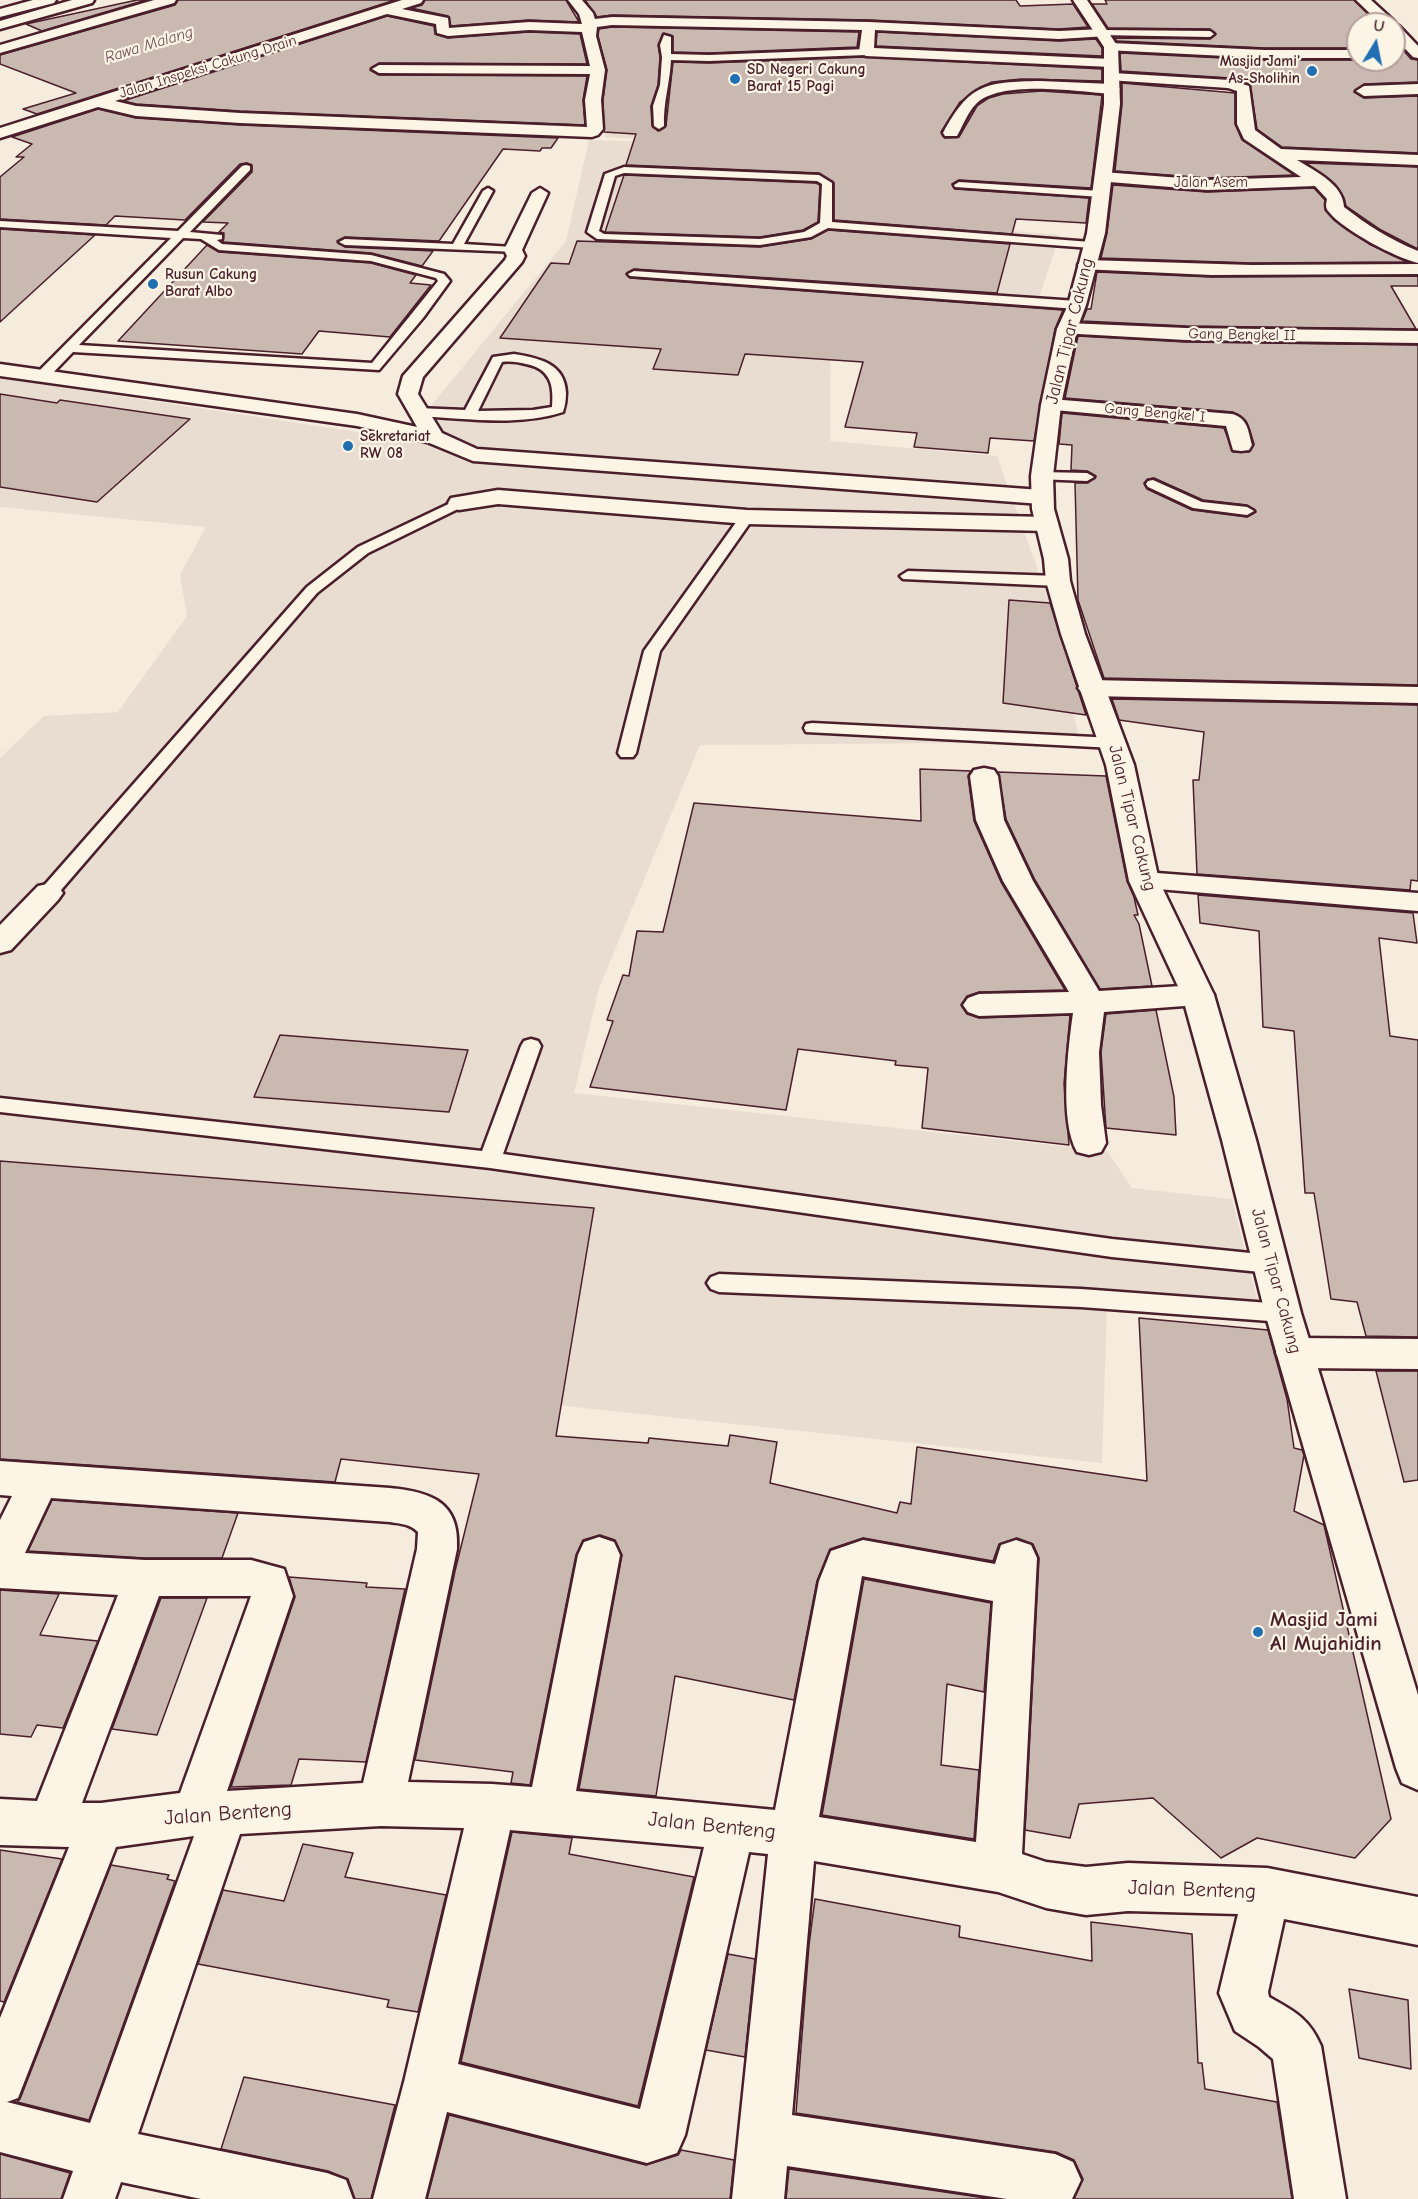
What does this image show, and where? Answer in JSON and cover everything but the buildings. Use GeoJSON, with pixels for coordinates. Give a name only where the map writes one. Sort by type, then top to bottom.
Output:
{"type":"FeatureCollection","features":[{"type":"Feature","properties":{"kind":"street"},"geometry":{"type":"LineString","coordinates":[[0,14],[46,0]]}},
{"type":"Feature","properties":{"kind":"street"},"geometry":{"type":"LineString","coordinates":[[0,25],[87,0]]}},
{"type":"Feature","properties":{"kind":"street"},"geometry":{"type":"LineString","coordinates":[[0,49],[169,0]]}},
{"type":"Feature","properties":{"kind":"street","name":"Jalan Inspeksi Cakung Drain"},"geometry":{"type":"LineString","coordinates":[[0,133],[416,0]]}},
{"type":"Feature","properties":{"kind":"street"},"geometry":{"type":"LineString","coordinates":[[98,102],[136,111],[207,116],[592,132],[595,129],[593,100],[598,70],[589,36],[586,13],[575,0]]}},
{"type":"Feature","properties":{"kind":"street"},"geometry":{"type":"LineString","coordinates":[[1080,0],[1110,62]]}},
{"type":"Feature","properties":{"kind":"street"},"geometry":{"type":"LineString","coordinates":[[1363,0],[1376,12]]}},
{"type":"Feature","properties":{"kind":"street"},"geometry":{"type":"LineString","coordinates":[[693,22],[692,14],[696,14],[694,7]]}},
{"type":"Feature","properties":{"kind":"street"},"geometry":{"type":"LineString","coordinates":[[386,9],[443,21],[442,30],[448,32],[529,26],[589,26],[612,21],[869,26],[1059,36],[1110,62],[1244,89],[1245,128],[1250,136],[1319,181],[1335,198],[1335,209],[1350,221],[1380,241],[1418,258]]}},
{"type":"Feature","properties":{"kind":"street"},"geometry":{"type":"LineString","coordinates":[[869,26],[866,52],[1110,62],[1265,54],[1346,54]]}},
{"type":"Feature","properties":{"kind":"street"},"geometry":{"type":"LineString","coordinates":[[1412,41],[1418,54]]}},
{"type":"Feature","properties":{"kind":"street"},"geometry":{"type":"LineString","coordinates":[[951,133],[969,103],[976,97],[989,92],[1041,86],[1110,62]]}},
{"type":"Feature","properties":{"kind":"street","name":"Jalan Tipar Cakung"},"geometry":{"type":"LineString","coordinates":[[1110,62],[1102,186],[1096,233],[1077,304],[1067,329],[1051,405],[1041,487],[1047,524],[1056,559],[1058,581],[1091,688],[1114,743],[1120,765],[1144,881],[1198,995],[1239,1140],[1283,1313],[1415,1752]]}},
{"type":"Feature","properties":{"kind":"street"},"geometry":{"type":"LineString","coordinates":[[379,69],[598,70]]}},
{"type":"Feature","properties":{"kind":"street"},"geometry":{"type":"LineString","coordinates":[[1364,91],[1418,89]]}},
{"type":"Feature","properties":{"kind":"street"},"geometry":{"type":"LineString","coordinates":[[1275,154],[1418,160]]}},
{"type":"Feature","properties":{"kind":"street","name":"Jalan Asem"},"geometry":{"type":"LineString","coordinates":[[1102,186],[1319,181]]}},
{"type":"Feature","properties":{"kind":"street"},"geometry":{"type":"LineString","coordinates":[[434,437],[408,394],[413,376],[513,262],[516,256],[513,249],[540,193]]}},
{"type":"Feature","properties":{"kind":"street"},"geometry":{"type":"LineString","coordinates":[[1087,265],[1173,270],[1418,269]]}},
{"type":"Feature","properties":{"kind":"street","name":"Gang Bengkel II"},"geometry":{"type":"LineString","coordinates":[[1067,329],[1186,334],[1418,337]]}},
{"type":"Feature","properties":{"kind":"street"},"geometry":{"type":"LineString","coordinates":[[0,370],[278,407],[357,420],[434,437],[473,455],[1041,487]]}},
{"type":"Feature","properties":{"kind":"street","name":"Gang Bengkel I"},"geometry":{"type":"LineString","coordinates":[[1051,405],[1232,420],[1236,423],[1241,446]]}},
{"type":"Feature","properties":{"kind":"street"},"geometry":{"type":"LineString","coordinates":[[459,503],[498,497],[747,517],[1047,524]]}},
{"type":"Feature","properties":{"kind":"street"},"geometry":{"type":"LineString","coordinates":[[1091,688],[1418,694]]}},
{"type":"Feature","properties":{"kind":"street"},"geometry":{"type":"LineString","coordinates":[[984,776],[990,820],[1018,881],[1090,1002],[1083,1052],[1084,1105],[1089,1143]]}},
{"type":"Feature","properties":{"kind":"street"},"geometry":{"type":"LineString","coordinates":[[1144,881],[1418,902]]}},
{"type":"Feature","properties":{"kind":"street"},"geometry":{"type":"LineString","coordinates":[[0,943],[48,892]]}},
{"type":"Feature","properties":{"kind":"street"},"geometry":{"type":"LineString","coordinates":[[979,1005],[1090,1002],[1198,995]]}},
{"type":"Feature","properties":{"kind":"street"},"geometry":{"type":"LineString","coordinates":[[1295,1353],[1418,1354]]}},
{"type":"Feature","properties":{"kind":"street"},"geometry":{"type":"LineString","coordinates":[[0,1478],[390,1505],[411,1508],[428,1515],[438,1530],[437,1549],[381,1804]]}},
{"type":"Feature","properties":{"kind":"street"},"geometry":{"type":"LineString","coordinates":[[0,1563],[39,1481]]}},
{"type":"Feature","properties":{"kind":"street"},"geometry":{"type":"LineString","coordinates":[[550,1810],[599,1556]]}},
{"type":"Feature","properties":{"kind":"street"},"geometry":{"type":"LineString","coordinates":[[758,2199],[794,1835],[840,1581],[846,1564],[863,1558],[1014,1572],[998,1869]]}},
{"type":"Feature","properties":{"kind":"street"},"geometry":{"type":"LineString","coordinates":[[0,1570],[145,1578],[251,1578],[269,1582],[272,1596],[210,1813],[89,2199]]}},
{"type":"Feature","properties":{"kind":"street"},"geometry":{"type":"LineString","coordinates":[[51,1823],[145,1578]]}},
{"type":"Feature","properties":{"kind":"street","name":"Jalan Benteng"},"geometry":{"type":"LineString","coordinates":[[0,1822],[101,1826],[210,1813],[381,1804],[492,1806],[550,1810],[794,1835],[998,1869],[1046,1885],[1086,1891],[1128,1887],[1267,1892],[1418,1921]]}},
{"type":"Feature","properties":{"kind":"street"},"geometry":{"type":"LineString","coordinates":[[399,2199],[429,2082],[492,1806]]}},
{"type":"Feature","properties":{"kind":"street"},"geometry":{"type":"LineString","coordinates":[[0,2080],[101,1826]]}},
{"type":"Feature","properties":{"kind":"street"},"geometry":{"type":"LineString","coordinates":[[429,2082],[647,2137],[659,2135],[732,1827]]}},
{"type":"Feature","properties":{"kind":"street"},"geometry":{"type":"LineString","coordinates":[[1267,1892],[1244,1993],[1252,2014],[1277,2029],[1296,2046],[1320,2199]]}},
{"type":"Feature","properties":{"kind":"street"},"geometry":{"type":"LineString","coordinates":[[0,2126],[105,2153],[327,2199]]}},
{"type":"Feature","properties":{"kind":"street"},"geometry":{"type":"LineString","coordinates":[[764,2137],[1055,2180]]}},
{"type":"Feature","properties":{"kind":"lane"},"geometry":{"type":"LineString","coordinates":[[1110,62],[1210,34]]}},
{"type":"Feature","properties":{"kind":"lane"},"geometry":{"type":"LineString","coordinates":[[659,126],[659,99],[665,85],[667,37]]}},
{"type":"Feature","properties":{"kind":"lane"},"geometry":{"type":"LineString","coordinates":[[667,57],[709,58],[866,52]]}},
{"type":"Feature","properties":{"kind":"lane"},"geometry":{"type":"LineString","coordinates":[[42,376],[246,168]]}},
{"type":"Feature","properties":{"kind":"lane"},"geometry":{"type":"LineString","coordinates":[[826,225],[827,183],[819,178],[624,170],[610,174],[593,232],[601,237],[760,242],[807,235],[826,225],[1091,245]]}},
{"type":"Feature","properties":{"kind":"lane"},"geometry":{"type":"LineString","coordinates":[[959,185],[1102,186]]}},
{"type":"Feature","properties":{"kind":"lane"},"geometry":{"type":"LineString","coordinates":[[457,247],[488,191]]}},
{"type":"Feature","properties":{"kind":"lane"},"geometry":{"type":"LineString","coordinates":[[0,224],[262,239]]}},
{"type":"Feature","properties":{"kind":"lane"},"geometry":{"type":"LineString","coordinates":[[69,348],[375,367],[444,282],[440,276],[371,258],[219,247],[204,236]]}},
{"type":"Feature","properties":{"kind":"lane"},"geometry":{"type":"LineString","coordinates":[[330,242],[513,249]]}},
{"type":"Feature","properties":{"kind":"lane"},"geometry":{"type":"LineString","coordinates":[[634,274],[1077,304]]}},
{"type":"Feature","properties":{"kind":"lane"},"geometry":{"type":"LineString","coordinates":[[417,412],[470,413],[553,412],[558,409],[561,386],[546,365],[501,358],[497,360],[470,413]]}},
{"type":"Feature","properties":{"kind":"lane"},"geometry":{"type":"LineString","coordinates":[[1041,487],[1087,477]]}},
{"type":"Feature","properties":{"kind":"lane"},"geometry":{"type":"LineString","coordinates":[[1153,484],[1192,504],[1209,509],[1247,511]]}},
{"type":"Feature","properties":{"kind":"lane"},"geometry":{"type":"LineString","coordinates":[[48,892],[211,709],[312,590],[363,550],[459,503]]}},
{"type":"Feature","properties":{"kind":"lane"},"geometry":{"type":"LineString","coordinates":[[627,753],[652,651],[747,517]]}},
{"type":"Feature","properties":{"kind":"lane"},"geometry":{"type":"LineString","coordinates":[[908,576],[1058,581]]}},
{"type":"Feature","properties":{"kind":"lane"},"geometry":{"type":"LineString","coordinates":[[812,728],[1114,743]]}},
{"type":"Feature","properties":{"kind":"lane"},"geometry":{"type":"LineString","coordinates":[[490,1160],[531,1046]]}},
{"type":"Feature","properties":{"kind":"lane"},"geometry":{"type":"LineString","coordinates":[[0,1105],[490,1160],[1112,1248],[1270,1264]]}},
{"type":"Feature","properties":{"kind":"lane"},"geometry":{"type":"LineString","coordinates":[[719,1283],[1081,1298],[1283,1313]]}},
{"type":"Feature","properties":{"kind":"shaded area"},"geometry":{"type":"Polygon","coordinates":[[[599,23],[863,28],[861,149],[972,154],[964,227],[1060,235],[1038,300],[831,283],[830,441],[997,456],[1049,601],[1080,742],[700,745],[599,988],[574,1093],[1107,1151],[1132,1188],[1232,1199],[1261,1314],[1107,1305],[1102,1463],[0,1346],[0,758],[44,716],[118,712],[187,616],[180,575],[206,527],[0,507],[0,378],[404,439],[566,241],[589,140],[811,148],[605,137],[607,59],[599,23]]]}},
{"type":"Feature","properties":{"kind":"place","name":"Masjid Jami' As-Sholihin"},"geometry":{"type":"Point","coordinates":[1312,71]}},
{"type":"Feature","properties":{"kind":"place","name":"SD Negeri Cakung Barat 15 Pagi"},"geometry":{"type":"Point","coordinates":[735,79]}},
{"type":"Feature","properties":{"kind":"place","name":"Rusun Cakung Barat Albo"},"geometry":{"type":"Point","coordinates":[153,284]}},
{"type":"Feature","properties":{"kind":"place","name":"Sekretariat RW 08"},"geometry":{"type":"Point","coordinates":[348,446]}},
{"type":"Feature","properties":{"kind":"place","name":"Masjid Jami Al Mujahidin"},"geometry":{"type":"Point","coordinates":[1258,1632]}},
{"type":"Feature","properties":{"kind":"water label","name":"Rawa Malang"},"geometry":{"type":"Point","coordinates":[149,45]}}]}
